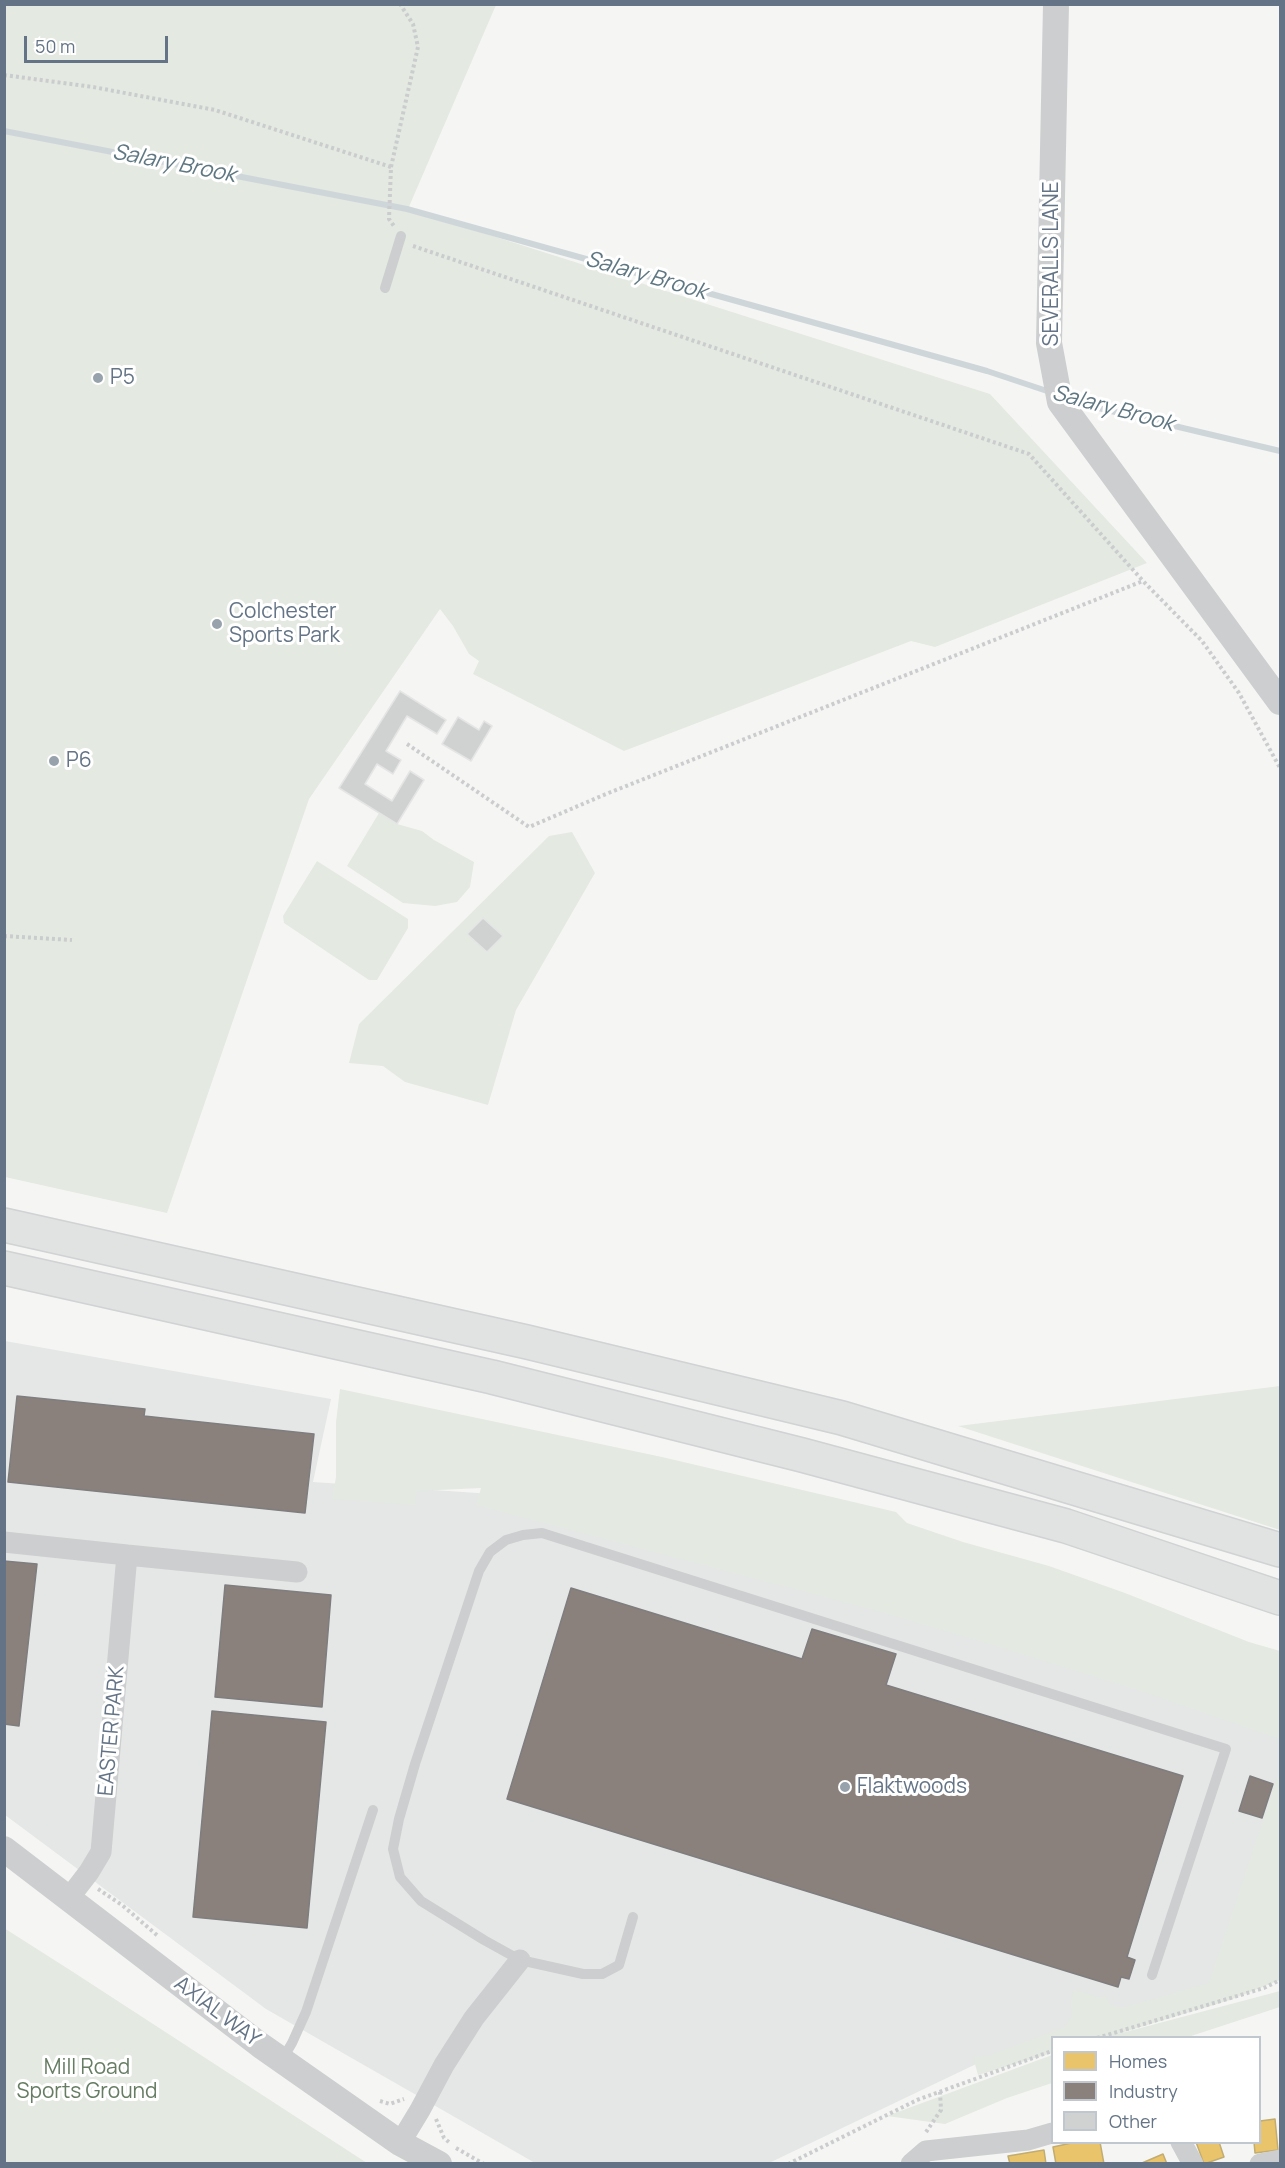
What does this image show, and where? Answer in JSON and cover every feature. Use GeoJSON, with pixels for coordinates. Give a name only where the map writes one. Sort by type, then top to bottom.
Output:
{"type":"FeatureCollection","features":[{"type":"Feature","properties":{"kind":"highway"},"geometry":{"type":"LineString","coordinates":[[4,1225],[527,1342],[830,1416],[1281,1550]]}},
{"type":"Feature","properties":{"kind":"highway"},"geometry":{"type":"LineString","coordinates":[[4,1268],[492,1377],[790,1452],[1066,1526],[1281,1598]]}},
{"type":"Feature","properties":{"kind":"street","name":"SEVERALLS LANE"},"geometry":{"type":"LineString","coordinates":[[1056,4],[1049,343],[1060,402],[1281,702]]}},
{"type":"Feature","properties":{"kind":"street"},"geometry":{"type":"LineString","coordinates":[[4,1542],[297,1572]]}},
{"type":"Feature","properties":{"kind":"street","name":"EASTER PARK"},"geometry":{"type":"LineString","coordinates":[[69,1898],[89,1872],[100,1852],[127,1555]]}},
{"type":"Feature","properties":{"kind":"street","name":"AXIAL WAY"},"geometry":{"type":"LineString","coordinates":[[4,1849],[281,2060],[400,2143],[439,2163]]}},
{"type":"Feature","properties":{"kind":"street"},"geometry":{"type":"LineString","coordinates":[[400,2143],[444,2065],[474,2018],[520,1960]]}},
{"type":"Feature","properties":{"kind":"street"},"geometry":{"type":"LineString","coordinates":[[918,2157],[1028,2140],[1051,2134]]}},
{"type":"Feature","properties":{"kind":"street"},"geometry":{"type":"LineString","coordinates":[[1182,2144],[1193,2163]]}},
{"type":"Feature","properties":{"kind":"street"},"geometry":{"type":"LineString","coordinates":[[1260,2163],[1281,2160]]}},
{"type":"Feature","properties":{"kind":"lane"},"geometry":{"type":"LineString","coordinates":[[385,288],[401,236]]}},
{"type":"Feature","properties":{"kind":"lane"},"geometry":{"type":"LineString","coordinates":[[633,1917],[619,1965],[602,1974],[583,1974],[520,1960],[421,1901],[400,1877],[393,1849],[414,1764],[479,1571],[490,1552],[506,1540],[523,1534],[542,1533],[1226,1749],[1152,1975]]}},
{"type":"Feature","properties":{"kind":"lane"},"geometry":{"type":"LineString","coordinates":[[281,2060],[292,2043],[306,2012],[373,1810]]}},
{"type":"Feature","properties":{"kind":"path"},"geometry":{"type":"LineString","coordinates":[[400,4],[412,24],[418,47],[391,167],[389,219],[405,243],[1029,454],[1143,581],[1202,641],[1239,693],[1281,768]]}},
{"type":"Feature","properties":{"kind":"path"},"geometry":{"type":"LineString","coordinates":[[4,75],[93,87],[215,110],[391,167]]}},
{"type":"Feature","properties":{"kind":"path"},"geometry":{"type":"LineString","coordinates":[[407,744],[529,827],[606,794],[1143,581]]}},
{"type":"Feature","properties":{"kind":"path"},"geometry":{"type":"LineString","coordinates":[[4,936],[72,940]]}},
{"type":"Feature","properties":{"kind":"path"},"geometry":{"type":"LineString","coordinates":[[1100,2036],[1264,1988],[1281,1980]]}},
{"type":"Feature","properties":{"kind":"path"},"geometry":{"type":"LineString","coordinates":[[788,2163],[917,2100],[1051,2052]]}},
{"type":"Feature","properties":{"kind":"path"},"geometry":{"type":"LineString","coordinates":[[918,2157],[925,2133],[941,2110],[940,2092]]}},
{"type":"Feature","properties":{"kind":"shaded area"},"geometry":{"type":"Polygon","coordinates":[[[5,1341],[331,1399],[313,1482],[478,1493],[850,1584],[1280,1717],[1280,1800],[1219,1982],[993,2056],[769,2163],[535,2163],[266,2009],[5,1815],[5,1341]]]}},
{"type":"Feature","properties":{"kind":"green space","name":"Colchester Sports Park"},"geometry":{"type":"Polygon","coordinates":[[[5,5],[496,5],[408,209],[990,394],[1147,563],[935,647],[911,641],[624,751],[473,674],[479,661],[469,654],[440,609],[309,799],[167,1213],[5,1177],[5,5]]]}},
{"type":"Feature","properties":{"kind":"green space"},"geometry":{"type":"Polygon","coordinates":[[[379,813],[397,824],[422,831],[474,862],[470,887],[457,902],[435,906],[403,903],[347,866],[379,813]]]}},
{"type":"Feature","properties":{"kind":"green space"},"geometry":{"type":"Polygon","coordinates":[[[572,832],[595,873],[516,1010],[488,1105],[405,1082],[383,1066],[349,1063],[359,1024],[549,836],[572,832]]]}},
{"type":"Feature","properties":{"kind":"green space"},"geometry":{"type":"Polygon","coordinates":[[[317,861],[408,919],[408,928],[377,980],[369,980],[284,923],[283,916],[317,861]]]}},
{"type":"Feature","properties":{"kind":"green space"},"geometry":{"type":"Polygon","coordinates":[[[1280,1386],[1280,1530],[958,1426],[1280,1386]]]}},
{"type":"Feature","properties":{"kind":"green space"},"geometry":{"type":"Polygon","coordinates":[[[340,1389],[662,1457],[896,1512],[907,1523],[963,1542],[1049,1566],[1125,1593],[1249,1642],[1280,1651],[1280,1739],[1144,1692],[878,1611],[476,1505],[481,1488],[417,1491],[415,1505],[332,1499],[336,1477],[336,1422],[340,1389]]]}},
{"type":"Feature","properties":{"kind":"green space"},"geometry":{"type":"Polygon","coordinates":[[[1280,1769],[1280,1980],[1230,2000],[1114,2035],[1280,1991],[1280,2007],[1191,2036],[1051,2036],[1051,2053],[978,2075],[973,2057],[988,2056],[1065,2027],[1072,2016],[1071,2000],[1074,1990],[1097,1998],[1106,1996],[1110,2005],[1123,2008],[1209,1983],[1280,1769]]]}},
{"type":"Feature","properties":{"kind":"green space","name":"Mill Road Sports Ground"},"geometry":{"type":"Polygon","coordinates":[[[4,1928],[70,1970],[367,2163],[5,2163],[4,1928]]]}},
{"type":"Feature","properties":{"kind":"green space"},"geometry":{"type":"Polygon","coordinates":[[[1051,2055],[1051,2083],[1007,2098],[945,2124],[887,2116],[1051,2055]]]}},
{"type":"Feature","properties":{"kind":"building: Homes"},"geometry":{"type":"Polygon","coordinates":[[[1275,2119],[1278,2150],[1255,2153],[1254,2144],[1261,2144],[1261,2121],[1275,2119]]]}},
{"type":"Feature","properties":{"kind":"building: Homes"},"geometry":{"type":"Polygon","coordinates":[[[1067,2144],[1100,2144],[1104,2164],[1056,2164],[1053,2147],[1067,2144]]]}},
{"type":"Feature","properties":{"kind":"building: Homes"},"geometry":{"type":"Polygon","coordinates":[[[1197,2144],[1220,2144],[1224,2157],[1204,2164],[1197,2144]]]}},
{"type":"Feature","properties":{"kind":"building: Homes"},"geometry":{"type":"Polygon","coordinates":[[[1044,2150],[1046,2164],[1010,2164],[1008,2156],[1044,2150]]]}},
{"type":"Feature","properties":{"kind":"building: Homes"},"geometry":{"type":"Polygon","coordinates":[[[1163,2154],[1167,2164],[1142,2164],[1142,2163],[1163,2154]]]}},
{"type":"Feature","properties":{"kind":"building: Industry"},"geometry":{"type":"Polygon","coordinates":[[[17,1396],[145,1409],[144,1416],[314,1434],[305,1513],[8,1482],[17,1396]]]}},
{"type":"Feature","properties":{"kind":"building: Industry"},"geometry":{"type":"Polygon","coordinates":[[[4,1561],[37,1564],[19,1726],[4,1724],[4,1561]]]}},
{"type":"Feature","properties":{"kind":"building: Industry"},"geometry":{"type":"Polygon","coordinates":[[[225,1585],[331,1595],[322,1707],[215,1697],[225,1585]]]}},
{"type":"Feature","properties":{"kind":"building: Industry","name":"Flaktwoods"},"geometry":{"type":"Polygon","coordinates":[[[571,1588],[802,1659],[812,1629],[896,1654],[886,1685],[1183,1776],[1127,1957],[1135,1960],[1129,1979],[1121,1977],[1118,1987],[507,1799],[571,1588]]]}},
{"type":"Feature","properties":{"kind":"building: Industry"},"geometry":{"type":"Polygon","coordinates":[[[212,1711],[326,1722],[307,1928],[193,1917],[212,1711]]]}},
{"type":"Feature","properties":{"kind":"building: Industry"},"geometry":{"type":"Polygon","coordinates":[[[1250,1776],[1273,1784],[1262,1818],[1239,1811],[1250,1776]]]}},
{"type":"Feature","properties":{"kind":"building: Other"},"geometry":{"type":"Polygon","coordinates":[[[400,691],[446,720],[437,734],[407,716],[386,751],[401,760],[393,774],[377,764],[365,784],[392,801],[410,771],[424,780],[397,824],[339,788],[400,691]]]}},
{"type":"Feature","properties":{"kind":"building: Other"},"geometry":{"type":"Polygon","coordinates":[[[458,717],[479,730],[484,721],[492,726],[471,761],[442,744],[458,717]]]}},
{"type":"Feature","properties":{"kind":"building: Other"},"geometry":{"type":"Polygon","coordinates":[[[483,918],[503,936],[487,952],[467,934],[483,918]]]}},
{"type":"Feature","properties":{"kind":"waterway","name":"Salary Brook"},"geometry":{"type":"LineString","coordinates":[[4,131],[407,209],[987,371],[1050,392]]}},
{"type":"Feature","properties":{"kind":"waterway","name":"Salary Brook"},"geometry":{"type":"LineString","coordinates":[[1069,398],[1090,406],[1280,451]]}},
{"type":"Feature","properties":{"kind":"place","name":"P5"},"geometry":{"type":"Point","coordinates":[98,378]}},
{"type":"Feature","properties":{"kind":"place","name":"Colchester Sports Park"},"geometry":{"type":"Point","coordinates":[217,624]}},
{"type":"Feature","properties":{"kind":"place","name":"P6"},"geometry":{"type":"Point","coordinates":[54,761]}},
{"type":"Feature","properties":{"kind":"place","name":"Flaktwoods"},"geometry":{"type":"Point","coordinates":[845,1787]}}]}
